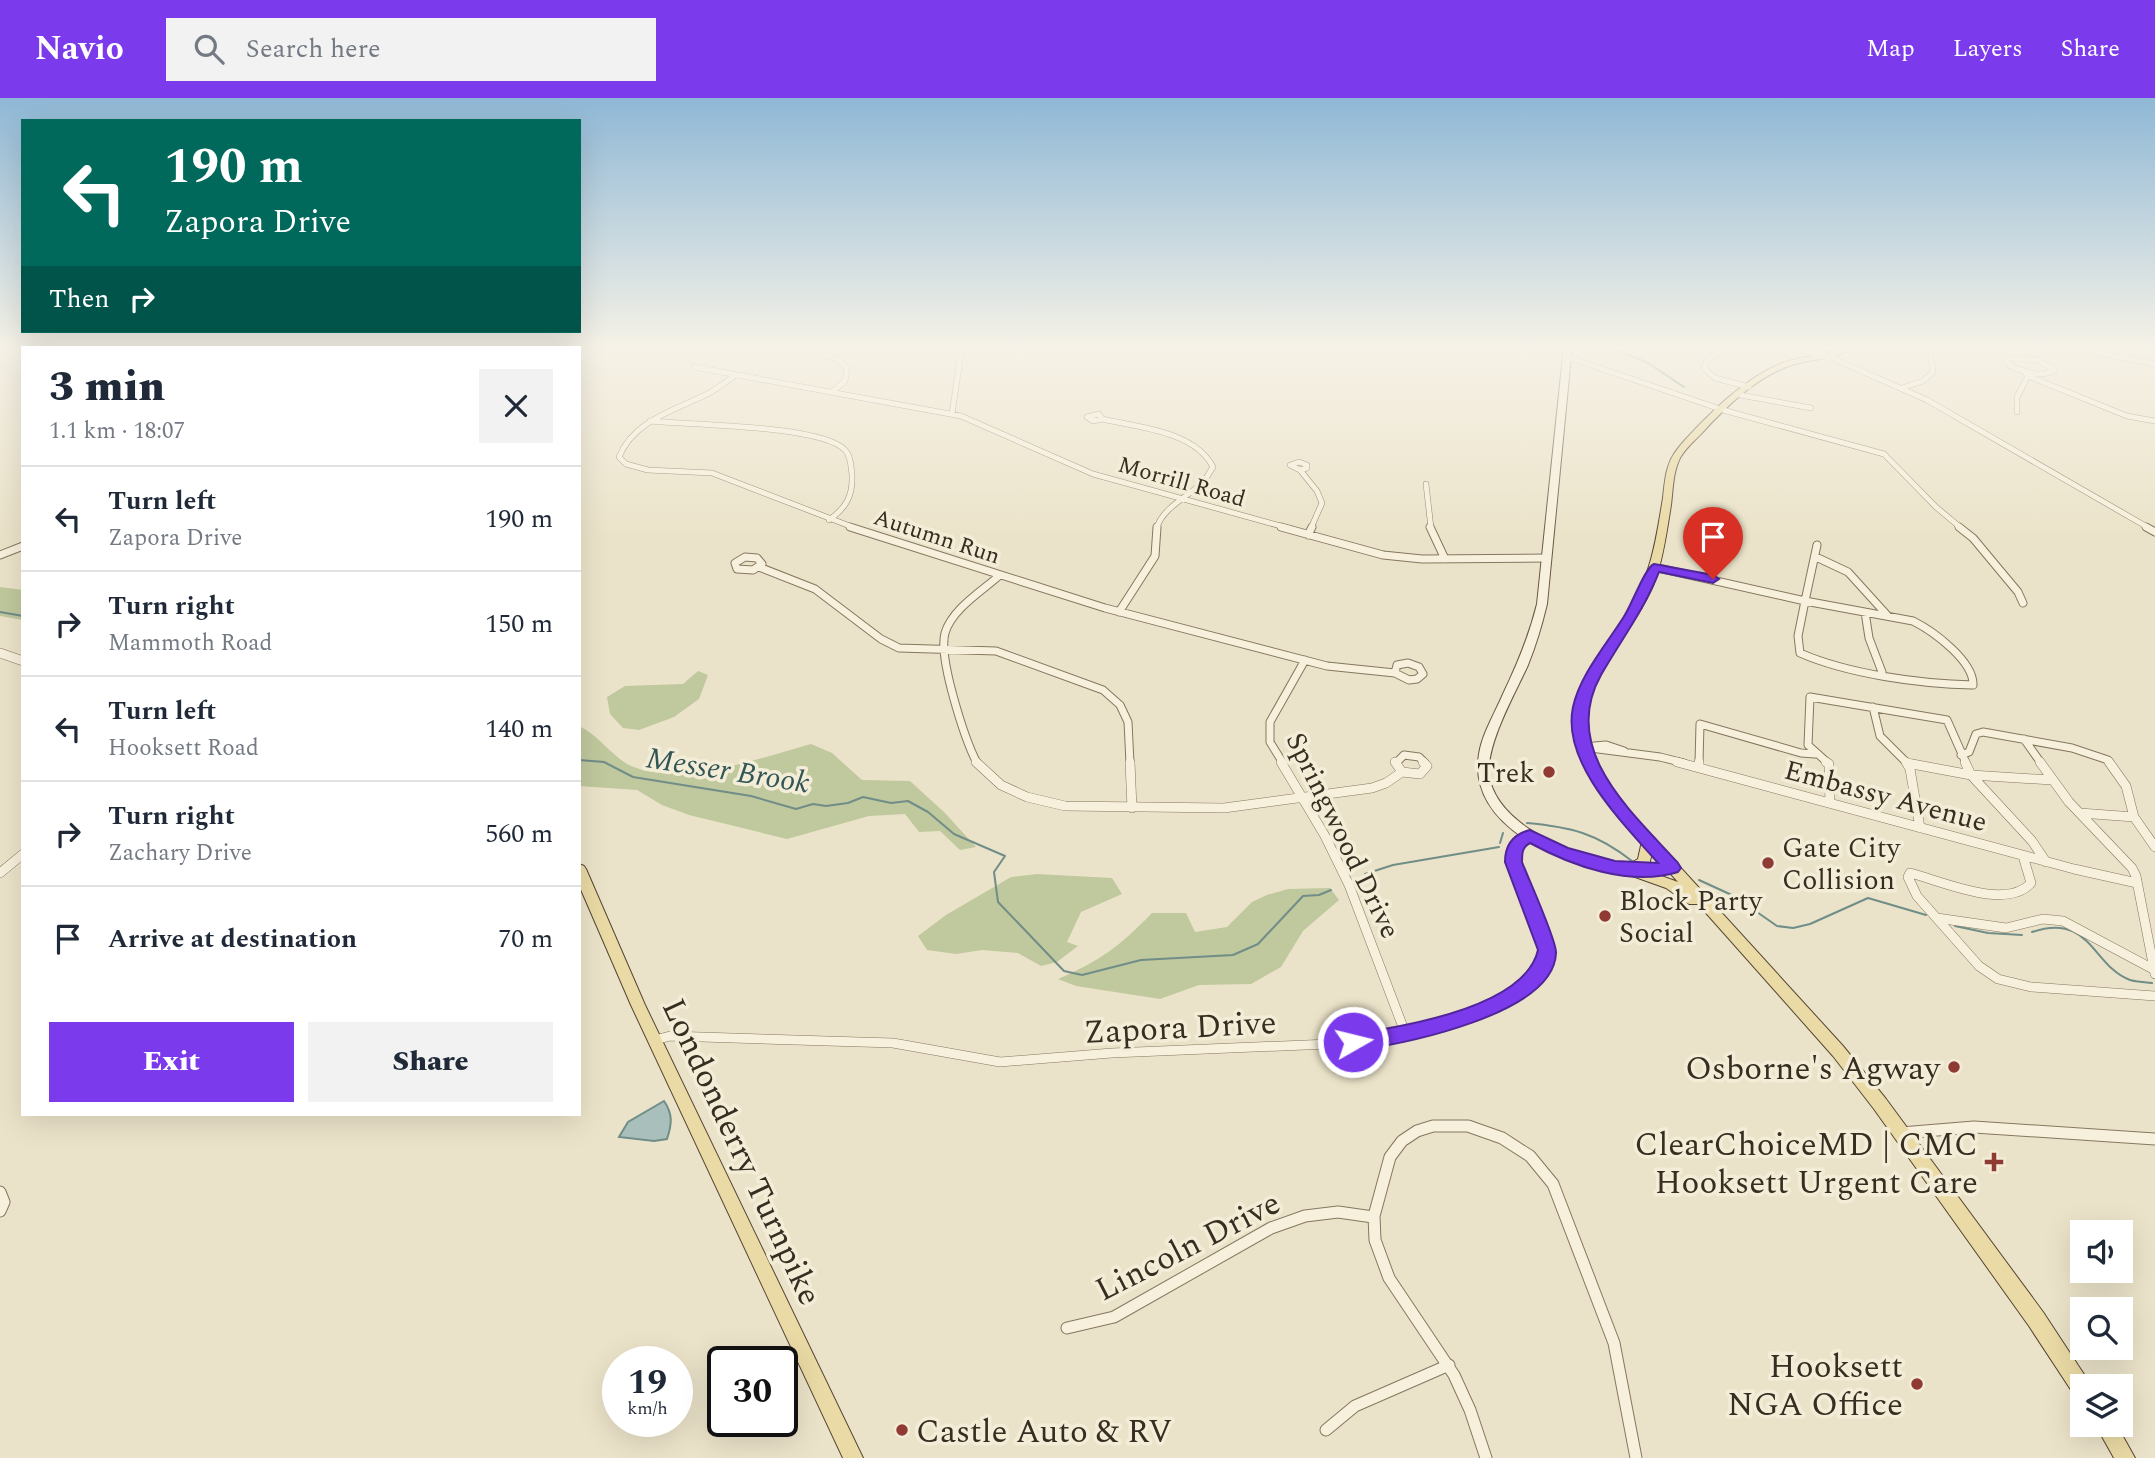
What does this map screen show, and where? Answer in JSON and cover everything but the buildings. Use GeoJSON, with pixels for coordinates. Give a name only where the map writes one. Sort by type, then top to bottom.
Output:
{"type":"FeatureCollection","features":[{"type":"Feature","properties":{"kind":"main road"},"geometry":{"type":"LineString","coordinates":[[1562,409],[1538,626],[1483,761],[1484,779],[1491,797],[1505,815],[1530,835],[1576,858],[1629,870],[1671,884],[1713,913]]}},
{"type":"Feature","properties":{"kind":"main road"},"geometry":{"type":"LineString","coordinates":[[1723,410],[1686,444],[1676,458],[1654,567],[1640,602],[1584,694],[1580,719],[1583,747],[1603,787],[1648,841],[1838,1051],[2036,1319],[2072,1374]]}},
{"type":"Feature","properties":{"kind":"main road"},"geometry":{"type":"LineString","coordinates":[[1629,870],[1644,862],[1648,841]]}},
{"type":"Feature","properties":{"kind":"main road"},"geometry":{"type":"LineString","coordinates":[[1629,870],[1672,868]]}},
{"type":"Feature","properties":{"kind":"main road","name":"Londonderry Turnpike"},"geometry":{"type":"LineString","coordinates":[[581,874],[655,1040],[853,1458]]}},
{"type":"Feature","properties":{"kind":"main road"},"geometry":{"type":"LineString","coordinates":[[2113,1437],[2125,1458]]}},
{"type":"Feature","properties":{"kind":"street","name":"Autumn Run"},"geometry":{"type":"LineString","coordinates":[[669,409],[650,421],[620,453],[622,462],[645,470],[702,471],[829,520],[1119,612],[1350,670],[1395,673]]}},
{"type":"Feature","properties":{"kind":"street","name":"Morrill Road"},"geometry":{"type":"LineString","coordinates":[[927,409],[976,422],[1075,468],[1383,555],[1445,559],[1547,558]]}},
{"type":"Feature","properties":{"kind":"street"},"geometry":{"type":"LineString","coordinates":[[952,414],[953,409]]}},
{"type":"Feature","properties":{"kind":"street"},"geometry":{"type":"LineString","coordinates":[[1940,409],[2155,531]]}},
{"type":"Feature","properties":{"kind":"street"},"geometry":{"type":"LineString","coordinates":[[2112,409],[2127,416],[2155,421]]}},
{"type":"Feature","properties":{"kind":"street"},"geometry":{"type":"LineString","coordinates":[[1723,410],[1884,454],[1936,507],[1973,538],[2018,592],[2022,603]]}},
{"type":"Feature","properties":{"kind":"street"},"geometry":{"type":"LineString","coordinates":[[1102,419],[1183,440],[1205,452],[1212,462],[1211,473],[1157,524],[1155,556],[1119,612]]}},
{"type":"Feature","properties":{"kind":"street"},"geometry":{"type":"LineString","coordinates":[[650,421],[811,436],[840,445],[850,459],[853,494],[847,506],[829,520]]}},
{"type":"Feature","properties":{"kind":"street"},"geometry":{"type":"LineString","coordinates":[[1300,470],[1317,491],[1322,503],[1308,535]]}},
{"type":"Feature","properties":{"kind":"street"},"geometry":{"type":"LineString","coordinates":[[1426,484],[1430,526],[1445,559]]}},
{"type":"Feature","properties":{"kind":"street"},"geometry":{"type":"LineString","coordinates":[[1654,567],[1806,601],[1887,615],[1927,627],[1961,660],[1975,681],[1973,685],[1958,685],[1813,660],[1800,653],[1797,645],[1806,601],[1816,557],[1817,545]]}},
{"type":"Feature","properties":{"kind":"street"},"geometry":{"type":"LineString","coordinates":[[0,555],[21,548]]}},
{"type":"Feature","properties":{"kind":"street"},"geometry":{"type":"LineString","coordinates":[[1816,557],[1848,572],[1887,615]]}},
{"type":"Feature","properties":{"kind":"street"},"geometry":{"type":"LineString","coordinates":[[759,567],[814,589],[891,645],[910,650],[980,648],[1004,653],[1087,682],[1115,700],[1124,711],[1129,728],[1132,808]]}},
{"type":"Feature","properties":{"kind":"street"},"geometry":{"type":"LineString","coordinates":[[1000,575],[955,615],[945,634],[944,649],[970,755],[990,777],[1007,788],[1049,804],[1090,808],[1224,808],[1372,788],[1386,783],[1402,772]]}},
{"type":"Feature","properties":{"kind":"street"},"geometry":{"type":"LineString","coordinates":[[1865,612],[1869,638],[1882,672]]}},
{"type":"Feature","properties":{"kind":"street"},"geometry":{"type":"LineString","coordinates":[[0,653],[21,660]]}},
{"type":"Feature","properties":{"kind":"street","name":"Springwood Drive"},"geometry":{"type":"LineString","coordinates":[[1305,660],[1276,709],[1268,732],[1274,752],[1349,885],[1406,1035]]}},
{"type":"Feature","properties":{"kind":"street"},"geometry":{"type":"LineString","coordinates":[[1829,803],[1829,764],[1809,747],[1807,736],[1810,697],[1947,720],[1971,775],[2032,841],[2046,862]]}},
{"type":"Feature","properties":{"kind":"street"},"geometry":{"type":"LineString","coordinates":[[1873,707],[1880,736],[1907,763],[1920,828]]}},
{"type":"Feature","properties":{"kind":"street"},"geometry":{"type":"LineString","coordinates":[[1699,768],[1700,724],[1801,753],[1815,754]]}},
{"type":"Feature","properties":{"kind":"street"},"geometry":{"type":"LineString","coordinates":[[1962,755],[1969,752],[1976,734],[2072,748],[2108,760],[2126,786],[2134,817],[2155,847]]}},
{"type":"Feature","properties":{"kind":"street"},"geometry":{"type":"LineString","coordinates":[[2024,739],[2052,780],[2127,861],[2136,876],[2151,934],[2154,971]]}},
{"type":"Feature","properties":{"kind":"street","name":"Embassy Avenue"},"geometry":{"type":"LineString","coordinates":[[1583,747],[1605,752],[1624,751],[1699,768],[2023,856],[2137,883]]}},
{"type":"Feature","properties":{"kind":"street"},"geometry":{"type":"LineString","coordinates":[[1907,763],[1971,775],[2052,780]]}},
{"type":"Feature","properties":{"kind":"street"},"geometry":{"type":"LineString","coordinates":[[2080,813],[2134,817]]}},
{"type":"Feature","properties":{"kind":"street","name":"Zapora Drive"},"geometry":{"type":"LineString","coordinates":[[655,1040],[670,1036],[866,1041],[893,1043],[1000,1062],[1112,1053],[1314,1046],[1406,1035],[1448,1024],[1502,1002],[1543,969],[1547,950],[1513,862],[1517,844],[1530,835]]}},
{"type":"Feature","properties":{"kind":"street"},"geometry":{"type":"LineString","coordinates":[[0,873],[21,856]]}},
{"type":"Feature","properties":{"kind":"street"},"geometry":{"type":"LineString","coordinates":[[2023,856],[2031,883],[2025,892],[2012,897],[1993,895],[1909,873],[1909,883],[1917,896],[1979,966],[2009,983],[2083,992],[2155,996]]}},
{"type":"Feature","properties":{"kind":"street"},"geometry":{"type":"LineString","coordinates":[[1937,918],[2006,928],[2043,919],[2063,920],[2154,971]]}},
{"type":"Feature","properties":{"kind":"street"},"geometry":{"type":"LineString","coordinates":[[1486,1458],[1467,1401],[1448,1366],[1385,1270],[1377,1248],[1373,1217],[1391,1157],[1401,1141],[1417,1131],[1436,1126],[1479,1129],[1511,1143],[1531,1157],[1547,1174],[1559,1194],[1614,1343],[1636,1458]]}},
{"type":"Feature","properties":{"kind":"street"},"geometry":{"type":"LineString","coordinates":[[1901,1133],[1974,1127],[2155,1139]]}},
{"type":"Feature","properties":{"kind":"street"},"geometry":{"type":"LineString","coordinates":[[0,1192],[4,1202],[0,1210]]}},
{"type":"Feature","properties":{"kind":"street","name":"Lincoln Drive"},"geometry":{"type":"LineString","coordinates":[[1067,1328],[1114,1318],[1281,1222],[1313,1214],[1358,1213],[1373,1217]]}},
{"type":"Feature","properties":{"kind":"street"},"geometry":{"type":"LineString","coordinates":[[1326,1430],[1355,1406],[1448,1366]]}},
{"type":"Feature","properties":{"kind":"green space"},"geometry":{"type":"Polygon","coordinates":[[[0,587],[21,590],[21,620],[0,616],[0,587]]]}},
{"type":"Feature","properties":{"kind":"green space"},"geometry":{"type":"Polygon","coordinates":[[[698,671],[708,675],[699,699],[674,717],[639,730],[623,728],[610,714],[607,697],[625,686],[683,684],[698,671]]]}},
{"type":"Feature","properties":{"kind":"green space"},"geometry":{"type":"Polygon","coordinates":[[[581,727],[618,758],[631,766],[651,772],[697,772],[721,768],[811,744],[832,753],[862,780],[910,781],[945,813],[976,847],[960,850],[940,831],[919,832],[905,814],[869,816],[787,839],[689,815],[662,805],[637,790],[581,786],[581,727]]]}},
{"type":"Feature","properties":{"kind":"green space"},"geometry":{"type":"Polygon","coordinates":[[[1037,874],[1112,878],[1122,894],[1081,912],[1067,942],[1078,946],[1057,962],[1041,966],[1018,953],[982,950],[956,954],[927,950],[918,936],[946,915],[1011,877],[1037,874]]]}},
{"type":"Feature","properties":{"kind":"green space"},"geometry":{"type":"Polygon","coordinates":[[[1330,888],[1339,900],[1303,931],[1281,967],[1251,984],[1199,985],[1160,999],[1076,986],[1058,979],[1109,952],[1152,913],[1186,913],[1195,932],[1227,927],[1252,902],[1267,895],[1288,889],[1330,888]]]}},
{"type":"Feature","properties":{"kind":"water"},"geometry":{"type":"Polygon","coordinates":[[[664,1101],[671,1119],[667,1139],[654,1141],[619,1137],[628,1122],[664,1101]]]}},
{"type":"Feature","properties":{"kind":"waterway","name":"Messer Brook"},"geometry":{"type":"LineString","coordinates":[[0,612],[21,616]]}},
{"type":"Feature","properties":{"kind":"waterway","name":"Messer Brook"},"geometry":{"type":"LineString","coordinates":[[581,760],[604,762],[633,777],[751,796],[796,809],[813,804],[826,806],[848,803],[863,797],[891,803],[908,801],[928,812],[954,834],[1005,856],[994,872],[998,902],[1064,971],[1082,975],[1141,960],[1233,955],[1258,944],[1303,896],[1319,895],[1331,890]]}},
{"type":"Feature","properties":{"kind":"waterway","name":"Messer Brook"},"geometry":{"type":"LineString","coordinates":[[1527,823],[1582,833],[1607,844],[1632,861]]}},
{"type":"Feature","properties":{"kind":"waterway","name":"Messer Brook"},"geometry":{"type":"LineString","coordinates":[[1500,843],[1503,833]]}},
{"type":"Feature","properties":{"kind":"waterway","name":"Messer Brook"},"geometry":{"type":"LineString","coordinates":[[1365,874],[1393,865],[1499,847]]}},
{"type":"Feature","properties":{"kind":"waterway","name":"Messer Brook"},"geometry":{"type":"LineString","coordinates":[[1699,880],[1734,896],[1777,926],[1793,928],[1810,924],[1868,898],[1926,915]]}},
{"type":"Feature","properties":{"kind":"waterway","name":"Messer Brook"},"geometry":{"type":"LineString","coordinates":[[1955,926],[1988,933],[2022,935]]}},
{"type":"Feature","properties":{"kind":"waterway","name":"Messer Brook"},"geometry":{"type":"LineString","coordinates":[[2032,932],[2052,928],[2067,929],[2089,943],[2117,973],[2130,980],[2152,983]]}},
{"type":"Feature","properties":{"kind":"place","name":"Trek"},"geometry":{"type":"Point","coordinates":[1549,772]}},
{"type":"Feature","properties":{"kind":"place","name":"Gate City Collision"},"geometry":{"type":"Point","coordinates":[1768,863]}},
{"type":"Feature","properties":{"kind":"place","name":"Block Party Social"},"geometry":{"type":"Point","coordinates":[1605,916]}},
{"type":"Feature","properties":{"kind":"place","name":"Osborne's Agway"},"geometry":{"type":"Point","coordinates":[1954,1067]}},
{"type":"Feature","properties":{"kind":"place","name":"ClearChoiceMD | CMC Hooksett Urgent Care"},"geometry":{"type":"Point","coordinates":[1994,1162]}},
{"type":"Feature","properties":{"kind":"place","name":"Hooksett NGA Office"},"geometry":{"type":"Point","coordinates":[1917,1384]}},
{"type":"Feature","properties":{"kind":"place","name":"Castle Auto & RV"},"geometry":{"type":"Point","coordinates":[902,1430]}},
{"type":"Feature","properties":{"kind":"route"},"geometry":{"type":"LineString","coordinates":[[1353,1042],[1406,1035],[1471,1016],[1502,1002],[1543,969],[1547,950],[1513,862],[1517,844],[1530,835],[1563,853],[1589,862],[1629,870],[1672,868],[1597,778],[1583,747],[1580,708],[1592,678],[1640,602],[1654,567],[1713,579]]}}]}
